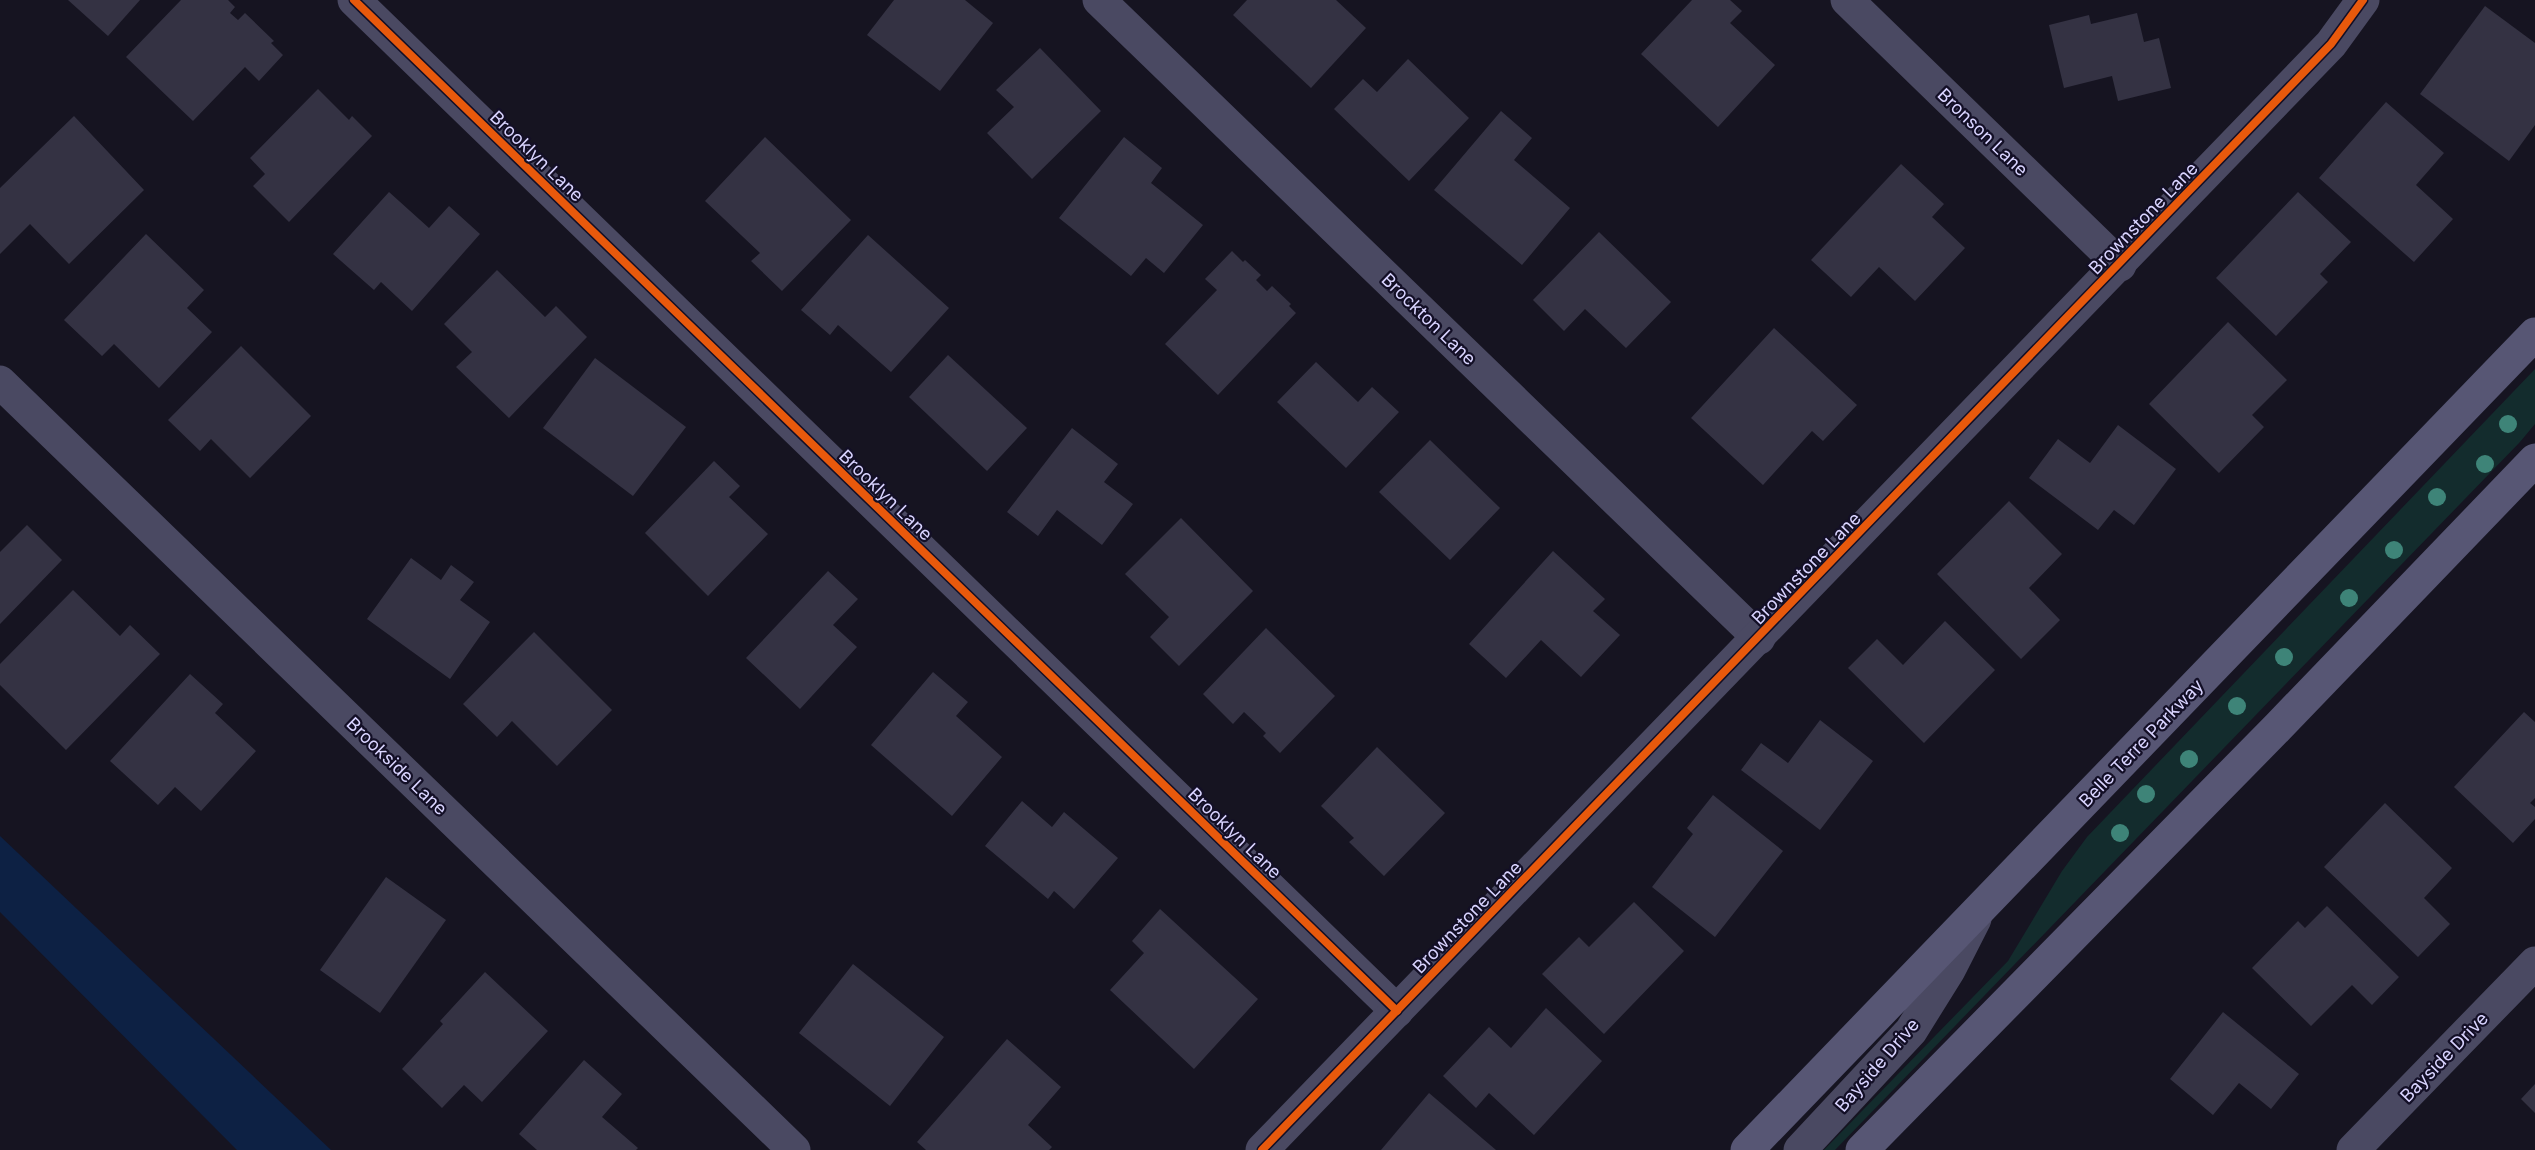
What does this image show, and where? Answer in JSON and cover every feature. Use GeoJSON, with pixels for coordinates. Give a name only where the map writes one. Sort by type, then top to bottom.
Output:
{"type":"FeatureCollection","features":[{"type":"Feature","properties":{"kind":"main road","name":"Belle Terre Parkway"},"geometry":{"type":"LineString","coordinates":[[1747,1150],[2535,334]]}},
{"type":"Feature","properties":{"kind":"main road"},"geometry":{"type":"LineString","coordinates":[[1862,1150],[2278,728],[2535,460]]}},
{"type":"Feature","properties":{"kind":"street","name":"Brooklyn Lane"},"geometry":{"type":"LineString","coordinates":[[354,0],[1397,1011]]}},
{"type":"Feature","properties":{"kind":"street","name":"Brockton Lane"},"geometry":{"type":"LineString","coordinates":[[1099,0],[1759,638]]}},
{"type":"Feature","properties":{"kind":"street","name":"Bronson Lane"},"geometry":{"type":"LineString","coordinates":[[1847,0],[2120,265]]}},
{"type":"Feature","properties":{"kind":"street","name":"Brownstone Lane"},"geometry":{"type":"LineString","coordinates":[[1262,1150],[2120,265],[2331,44],[2363,0]]}},
{"type":"Feature","properties":{"kind":"street","name":"Brookside Lane"},"geometry":{"type":"LineString","coordinates":[[0,382],[794,1150]]}},
{"type":"Feature","properties":{"kind":"street","name":"Bayside Drive"},"geometry":{"type":"LineString","coordinates":[[1800,1150],[1911,1031],[1949,970],[1980,910]]}},
{"type":"Feature","properties":{"kind":"street","name":"Bayside Drive"},"geometry":{"type":"LineString","coordinates":[[2354,1150],[2535,963]]}},
{"type":"Feature","properties":{"kind":"green space"},"geometry":{"type":"Polygon","coordinates":[[[2535,369],[2535,424],[2520,442],[1835,1150],[1824,1150],[2008,961],[2062,871],[2087,837],[2535,369]]]}},
{"type":"Feature","properties":{"kind":"water"},"geometry":{"type":"Polygon","coordinates":[[[0,836],[331,1150],[237,1150],[0,912],[0,836]]]}},
{"type":"Feature","properties":{"kind":"building"},"geometry":{"type":"Polygon","coordinates":[[[68,0],[140,0],[108,36],[68,0]]]}},
{"type":"Feature","properties":{"kind":"building"},"geometry":{"type":"Polygon","coordinates":[[[181,0],[228,0],[235,7],[230,13],[238,20],[245,13],[274,41],[271,43],[283,55],[259,81],[245,67],[193,121],[126,57],[181,0]]]}},
{"type":"Feature","properties":{"kind":"building"},"geometry":{"type":"Polygon","coordinates":[[[894,0],[965,0],[993,23],[940,91],[867,35],[894,0]]]}},
{"type":"Feature","properties":{"kind":"building"},"geometry":{"type":"Polygon","coordinates":[[[1247,0],[1336,0],[1366,28],[1311,88],[1233,15],[1247,0]]]}},
{"type":"Feature","properties":{"kind":"building"},"geometry":{"type":"Polygon","coordinates":[[[1692,0],[1730,0],[1742,11],[1730,23],[1775,65],[1718,127],[1641,54],[1692,0]]]}},
{"type":"Feature","properties":{"kind":"building"},"geometry":{"type":"Polygon","coordinates":[[[2485,6],[2535,43],[2535,125],[2509,161],[2420,94],[2485,6]]]}},
{"type":"Feature","properties":{"kind":"building"},"geometry":{"type":"Polygon","coordinates":[[[2137,13],[2144,42],[2159,38],[2171,88],[2118,101],[2112,76],[2064,88],[2049,25],[2089,15],[2091,24],[2137,13]]]}},
{"type":"Feature","properties":{"kind":"building"},"geometry":{"type":"Polygon","coordinates":[[[1040,48],[1101,111],[1032,179],[987,133],[1014,107],[996,90],[1040,48]]]}},
{"type":"Feature","properties":{"kind":"building"},"geometry":{"type":"Polygon","coordinates":[[[1408,59],[1469,118],[1409,181],[1334,109],[1363,79],[1377,92],[1408,59]]]}},
{"type":"Feature","properties":{"kind":"building"},"geometry":{"type":"Polygon","coordinates":[[[318,89],[349,120],[352,116],[372,136],[289,222],[253,186],[265,174],[250,158],[318,89]]]}},
{"type":"Feature","properties":{"kind":"building"},"geometry":{"type":"Polygon","coordinates":[[[2386,102],[2444,153],[2416,185],[2453,219],[2414,262],[2319,178],[2386,102]]]}},
{"type":"Feature","properties":{"kind":"building"},"geometry":{"type":"Polygon","coordinates":[[[1501,111],[1532,138],[1514,160],[1570,208],[1522,265],[1434,190],[1501,111]]]}},
{"type":"Feature","properties":{"kind":"building"},"geometry":{"type":"Polygon","coordinates":[[[74,116],[144,190],[69,264],[30,224],[0,254],[0,188],[74,116]]]}},
{"type":"Feature","properties":{"kind":"building"},"geometry":{"type":"Polygon","coordinates":[[[765,137],[851,220],[782,291],[751,261],[760,253],[705,201],[765,137]]]}},
{"type":"Feature","properties":{"kind":"building"},"geometry":{"type":"Polygon","coordinates":[[[1124,137],[1162,168],[1151,183],[1203,225],[1164,273],[1146,258],[1131,276],[1059,218],[1124,137]]]}},
{"type":"Feature","properties":{"kind":"building"},"geometry":{"type":"Polygon","coordinates":[[[1901,164],[1944,204],[1932,217],[1965,248],[1915,301],[1879,267],[1851,297],[1811,260],[1901,164]]]}},
{"type":"Feature","properties":{"kind":"building"},"geometry":{"type":"Polygon","coordinates":[[[389,192],[429,228],[449,206],[480,234],[412,311],[381,282],[374,290],[333,254],[389,192]]]}},
{"type":"Feature","properties":{"kind":"building"},"geometry":{"type":"Polygon","coordinates":[[[2298,192],[2351,242],[2320,274],[2328,282],[2276,336],[2216,278],[2298,192]]]}},
{"type":"Feature","properties":{"kind":"building"},"geometry":{"type":"Polygon","coordinates":[[[1599,232],[1671,302],[1626,348],[1585,309],[1564,331],[1533,300],[1599,232]]]}},
{"type":"Feature","properties":{"kind":"building"},"geometry":{"type":"Polygon","coordinates":[[[146,234],[204,290],[187,308],[212,332],[159,388],[114,344],[102,356],[64,320],[146,234]]]}},
{"type":"Feature","properties":{"kind":"building"},"geometry":{"type":"Polygon","coordinates":[[[868,235],[949,308],[891,372],[838,325],[830,335],[801,310],[868,235]]]}},
{"type":"Feature","properties":{"kind":"building"},"geometry":{"type":"Polygon","coordinates":[[[1232,251],[1261,275],[1256,280],[1267,291],[1272,286],[1291,304],[1289,306],[1296,313],[1218,395],[1165,344],[1217,290],[1205,279],[1232,251]]]}},
{"type":"Feature","properties":{"kind":"building"},"geometry":{"type":"Polygon","coordinates":[[[497,270],[545,317],[556,306],[587,337],[509,418],[456,367],[472,352],[444,324],[497,270]]]}},
{"type":"Feature","properties":{"kind":"building"},"geometry":{"type":"Polygon","coordinates":[[[2228,322],[2287,380],[2252,415],[2264,427],[2219,473],[2149,404],[2228,322]]]}},
{"type":"Feature","properties":{"kind":"building"},"geometry":{"type":"Polygon","coordinates":[[[1774,328],[1857,405],[1823,441],[1812,431],[1763,485],[1691,418],[1774,328]]]}},
{"type":"Feature","properties":{"kind":"building"},"geometry":{"type":"Polygon","coordinates":[[[241,346],[311,416],[250,478],[211,439],[200,451],[168,420],[241,346]]]}},
{"type":"Feature","properties":{"kind":"building"},"geometry":{"type":"Polygon","coordinates":[[[948,355],[1027,428],[987,471],[909,397],[948,355]]]}},
{"type":"Feature","properties":{"kind":"building"},"geometry":{"type":"Polygon","coordinates":[[[595,358],[686,427],[633,496],[543,428],[595,358]]]}},
{"type":"Feature","properties":{"kind":"building"},"geometry":{"type":"Polygon","coordinates":[[[1316,362],[1358,402],[1372,387],[1399,412],[1346,468],[1277,402],[1316,362]]]}},
{"type":"Feature","properties":{"kind":"building"},"geometry":{"type":"Polygon","coordinates":[[[2118,425],[2176,469],[2134,525],[2114,510],[2098,530],[2029,478],[2058,439],[2090,463],[2118,425]]]}},
{"type":"Feature","properties":{"kind":"building"},"geometry":{"type":"Polygon","coordinates":[[[1072,428],[1118,464],[1104,482],[1133,504],[1102,545],[1057,510],[1038,536],[1007,512],[1072,428]]]}},
{"type":"Feature","properties":{"kind":"building"},"geometry":{"type":"Polygon","coordinates":[[[1430,440],[1500,508],[1450,560],[1379,492],[1430,440]]]}},
{"type":"Feature","properties":{"kind":"building"},"geometry":{"type":"Polygon","coordinates":[[[714,461],[740,486],[729,497],[768,534],[708,596],[645,533],[714,461]]]}},
{"type":"Feature","properties":{"kind":"building"},"geometry":{"type":"Polygon","coordinates":[[[2009,501],[2062,554],[2029,588],[2060,620],[2021,659],[1937,574],[2009,501]]]}},
{"type":"Feature","properties":{"kind":"building"},"geometry":{"type":"Polygon","coordinates":[[[1181,518],[1253,591],[1179,666],[1150,637],[1169,617],[1125,574],[1181,518]]]}},
{"type":"Feature","properties":{"kind":"building"},"geometry":{"type":"Polygon","coordinates":[[[27,525],[62,560],[0,624],[0,552],[27,525]]]}},
{"type":"Feature","properties":{"kind":"building"},"geometry":{"type":"Polygon","coordinates":[[[1553,551],[1605,599],[1593,611],[1620,635],[1581,677],[1541,640],[1506,678],[1469,644],[1553,551]]]}},
{"type":"Feature","properties":{"kind":"building"},"geometry":{"type":"Polygon","coordinates":[[[411,558],[441,580],[451,565],[474,582],[460,600],[490,622],[450,679],[367,619],[411,558]]]}},
{"type":"Feature","properties":{"kind":"building"},"geometry":{"type":"Polygon","coordinates":[[[828,571],[858,599],[833,625],[857,647],[800,709],[746,658],[828,571]]]}},
{"type":"Feature","properties":{"kind":"building"},"geometry":{"type":"Polygon","coordinates":[[[73,590],[120,636],[130,625],[160,654],[66,750],[0,685],[0,664],[73,590]]]}},
{"type":"Feature","properties":{"kind":"building"},"geometry":{"type":"Polygon","coordinates":[[[1945,621],[1995,670],[1924,743],[1848,668],[1877,639],[1903,665],[1945,621]]]}},
{"type":"Feature","properties":{"kind":"building"},"geometry":{"type":"Polygon","coordinates":[[[1266,628],[1335,696],[1280,753],[1263,736],[1266,733],[1244,712],[1233,724],[1203,694],[1266,628]]]}},
{"type":"Feature","properties":{"kind":"building"},"geometry":{"type":"Polygon","coordinates":[[[534,632],[612,710],[557,766],[512,721],[497,737],[463,704],[534,632]]]}},
{"type":"Feature","properties":{"kind":"building"},"geometry":{"type":"Polygon","coordinates":[[[933,672],[968,702],[956,716],[1002,757],[952,816],[871,745],[933,672]]]}},
{"type":"Feature","properties":{"kind":"building"},"geometry":{"type":"Polygon","coordinates":[[[190,674],[223,704],[215,713],[256,751],[201,811],[175,787],[158,805],[110,761],[190,674]]]}},
{"type":"Feature","properties":{"kind":"building"},"geometry":{"type":"Polygon","coordinates":[[[2524,712],[2535,722],[2535,798],[2530,803],[2535,807],[2535,819],[2513,843],[2454,787],[2524,712]]]}},
{"type":"Feature","properties":{"kind":"building"},"geometry":{"type":"Polygon","coordinates":[[[1820,720],[1873,761],[1820,830],[1741,770],[1761,743],[1788,763],[1820,720]]]}},
{"type":"Feature","properties":{"kind":"building"},"geometry":{"type":"Polygon","coordinates":[[[1377,747],[1445,813],[1384,876],[1349,842],[1354,838],[1321,806],[1377,747]]]}},
{"type":"Feature","properties":{"kind":"building"},"geometry":{"type":"Polygon","coordinates":[[[1713,795],[1783,851],[1715,937],[1652,887],[1693,834],[1687,828],[1713,795]]]}},
{"type":"Feature","properties":{"kind":"building"},"geometry":{"type":"Polygon","coordinates":[[[1022,801],[1052,827],[1064,812],[1118,858],[1074,909],[1054,891],[1048,899],[985,846],[1022,801]]]}},
{"type":"Feature","properties":{"kind":"building"},"geometry":{"type":"Polygon","coordinates":[[[2385,803],[2452,868],[2424,898],[2450,924],[2418,957],[2324,867],[2385,803]]]}},
{"type":"Feature","properties":{"kind":"building"},"geometry":{"type":"Polygon","coordinates":[[[386,877],[446,920],[380,1013],[320,970],[386,877]]]}},
{"type":"Feature","properties":{"kind":"building"},"geometry":{"type":"Polygon","coordinates":[[[1634,902],[1684,951],[1604,1034],[1542,974],[1579,937],[1589,947],[1634,902]]]}},
{"type":"Feature","properties":{"kind":"building"},"geometry":{"type":"Polygon","coordinates":[[[2327,906],[2399,977],[2372,1005],[2352,985],[2311,1026],[2252,968],[2298,921],[2305,928],[2327,906]]]}},
{"type":"Feature","properties":{"kind":"building"},"geometry":{"type":"Polygon","coordinates":[[[1160,909],[1258,999],[1194,1069],[1110,990],[1144,953],[1132,941],[1160,909]]]}},
{"type":"Feature","properties":{"kind":"building"},"geometry":{"type":"Polygon","coordinates":[[[853,964],[944,1037],[890,1106],[799,1033],[853,964]]]}},
{"type":"Feature","properties":{"kind":"building"},"geometry":{"type":"Polygon","coordinates":[[[485,972],[548,1031],[482,1102],[464,1085],[442,1108],[402,1069],[443,1024],[440,1021],[485,972]]]}},
{"type":"Feature","properties":{"kind":"building"},"geometry":{"type":"Polygon","coordinates":[[[1546,1008],[1602,1061],[1534,1135],[1489,1093],[1476,1108],[1443,1076],[1489,1027],[1511,1048],[1546,1008]]]}},
{"type":"Feature","properties":{"kind":"building"},"geometry":{"type":"Polygon","coordinates":[[[2223,1012],[2299,1074],[2271,1109],[2239,1083],[2213,1115],[2170,1079],[2223,1012]]]}},
{"type":"Feature","properties":{"kind":"building"},"geometry":{"type":"Polygon","coordinates":[[[1007,1039],[1061,1087],[1028,1125],[1052,1147],[1049,1150],[926,1150],[917,1142],[1007,1039]]]}},
{"type":"Feature","properties":{"kind":"building"},"geometry":{"type":"Polygon","coordinates":[[[584,1060],[622,1094],[602,1117],[638,1148],[636,1150],[537,1150],[519,1134],[584,1060]]]}},
{"type":"Feature","properties":{"kind":"building"},"geometry":{"type":"Polygon","coordinates":[[[2535,1084],[2535,1113],[2521,1099],[2535,1084]]]}},
{"type":"Feature","properties":{"kind":"building"},"geometry":{"type":"Polygon","coordinates":[[[1429,1093],[1496,1150],[1381,1150],[1429,1093]]]}},
{"type":"Feature","properties":{"kind":"cycle path"},"geometry":{"type":"LineString","coordinates":[[354,0],[1397,1011]]}},
{"type":"Feature","properties":{"kind":"cycle path"},"geometry":{"type":"LineString","coordinates":[[1262,1150],[2331,44],[2363,0]]}}]}
